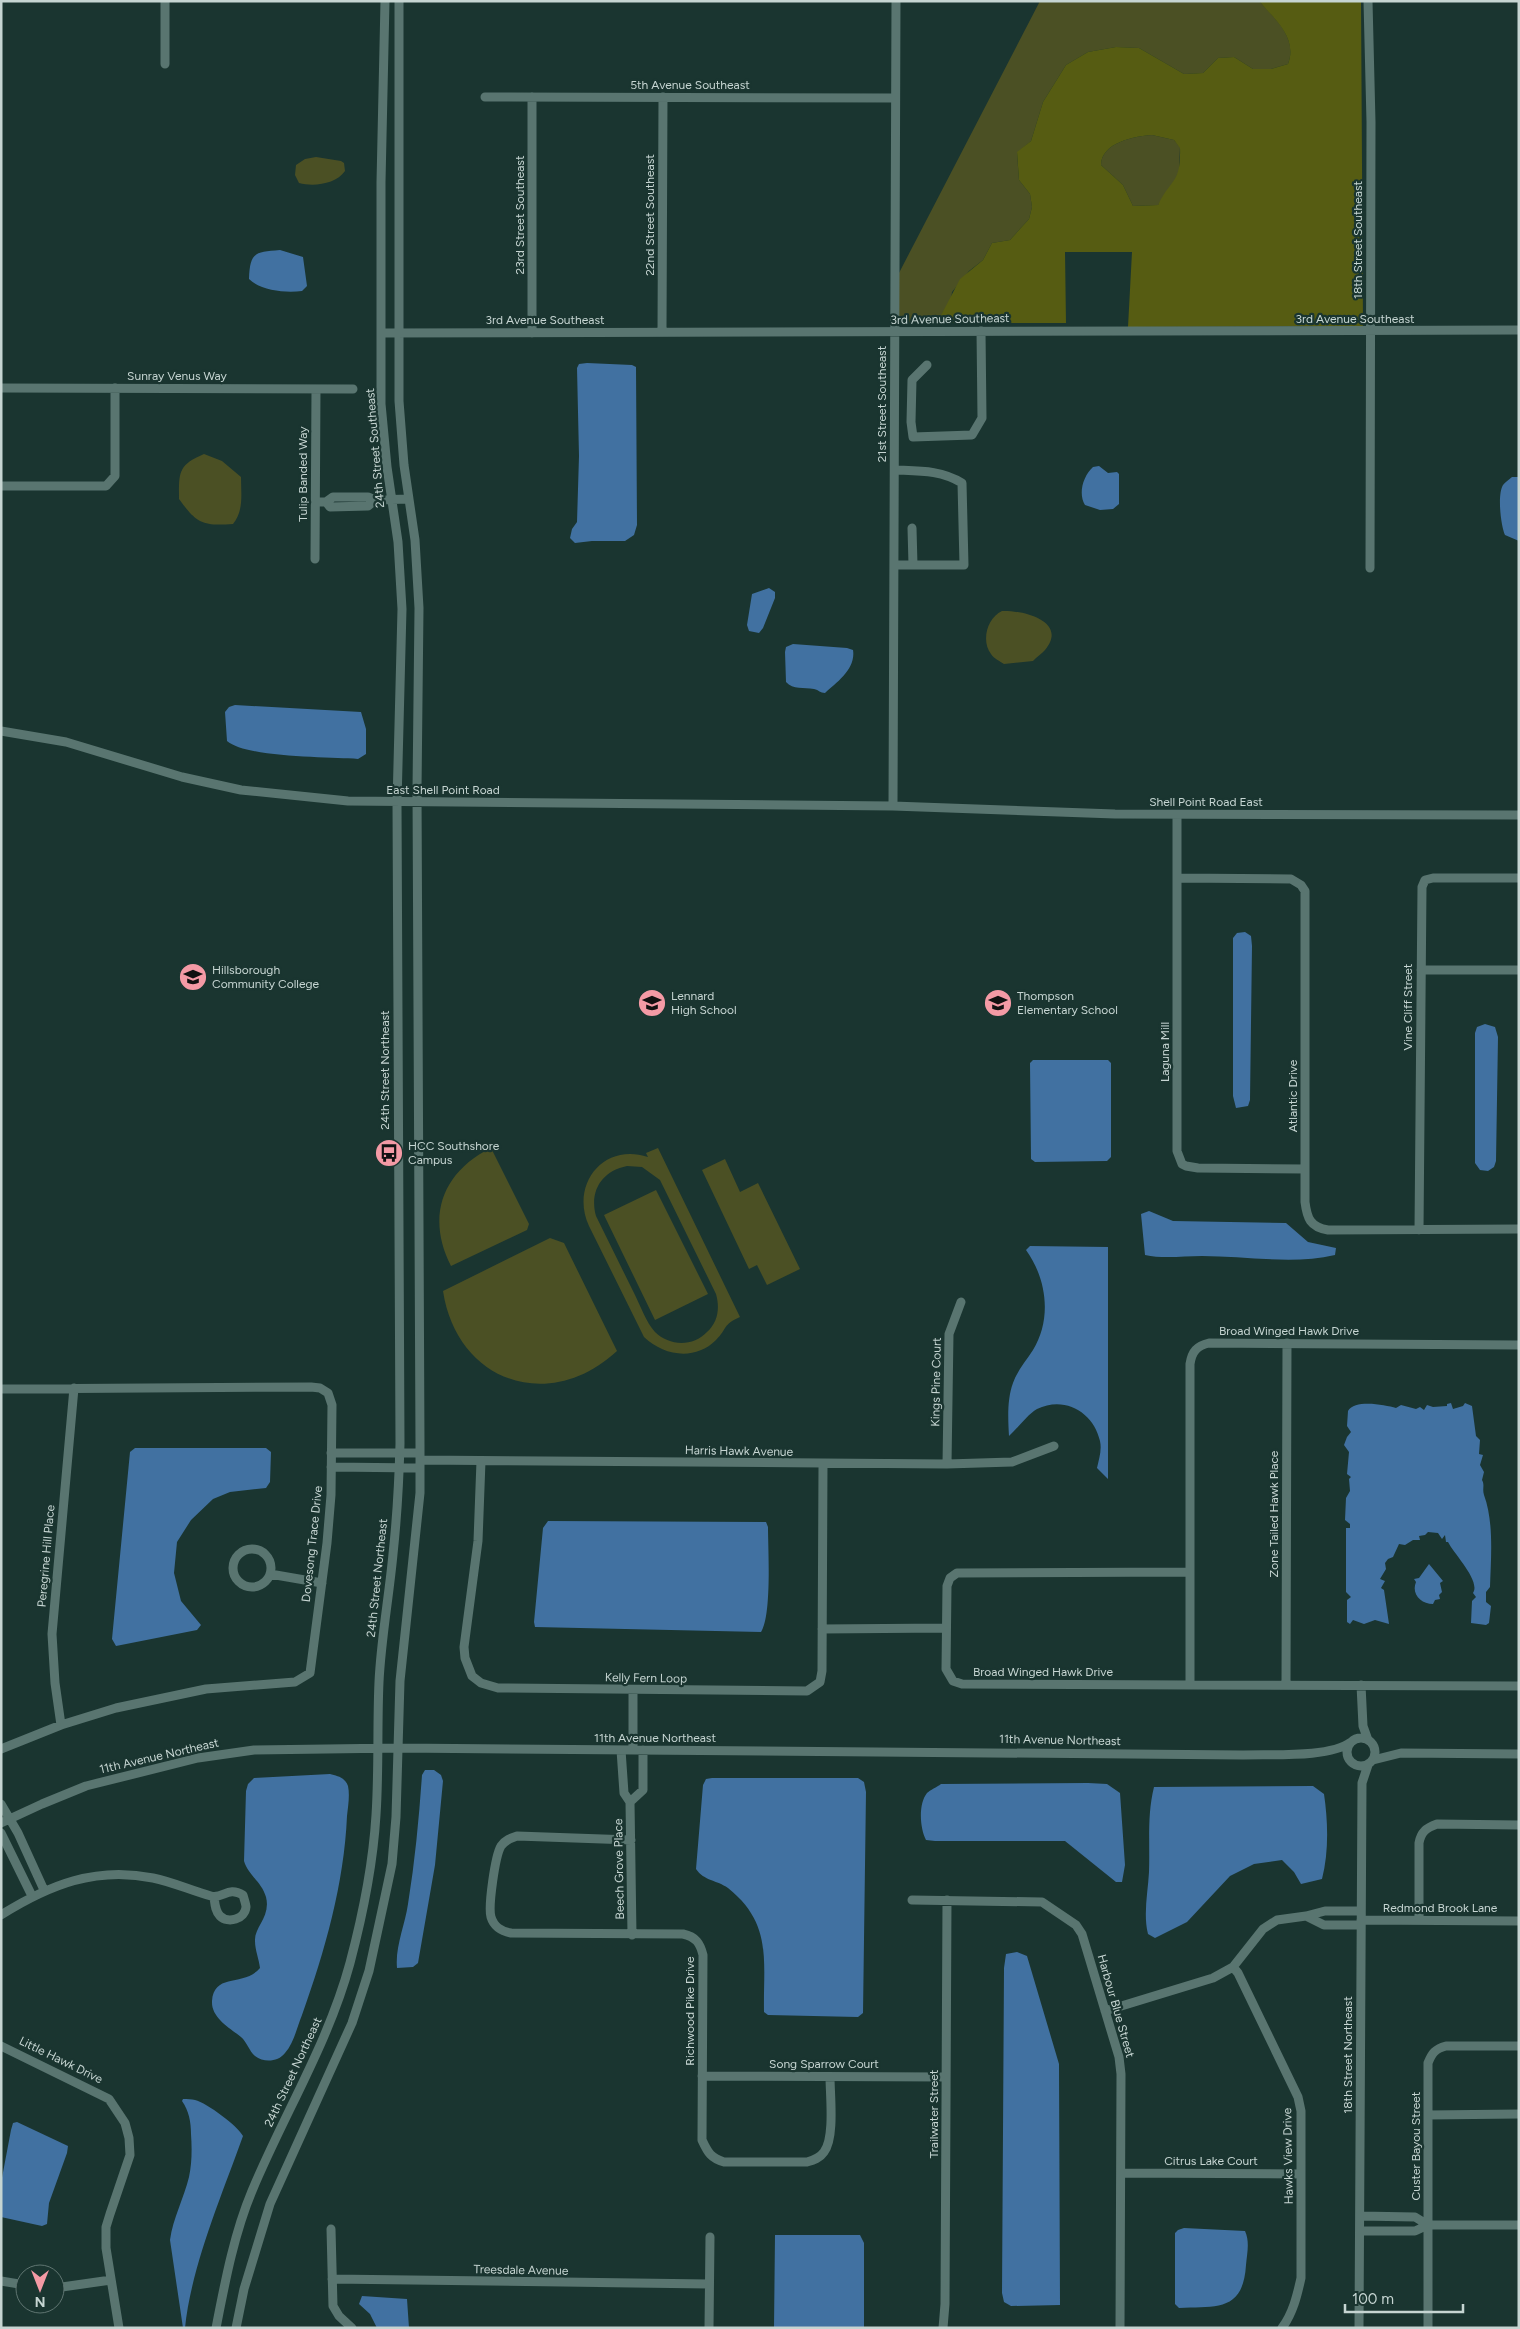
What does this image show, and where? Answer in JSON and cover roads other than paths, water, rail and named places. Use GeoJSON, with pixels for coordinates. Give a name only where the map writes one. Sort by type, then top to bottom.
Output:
{"type":"FeatureCollection","features":[{"type":"Feature","properties":{"kind":"street"},"geometry":{"type":"LineString","coordinates":[[165,1],[165,64]]}},
{"type":"Feature","properties":{"kind":"street","name":"24th Street Southeast"},"geometry":{"type":"LineString","coordinates":[[385,1],[381,182],[381,404],[398,542],[402,608],[397,803]]}},
{"type":"Feature","properties":{"kind":"street"},"geometry":{"type":"LineString","coordinates":[[236,2328],[244,2289],[270,2204],[352,2023],[370,1971],[392,1864],[396,1817],[400,1681],[415,1548],[420,1460],[417,803],[419,608],[415,540],[399,402],[399,1]]}},
{"type":"Feature","properties":{"kind":"street","name":"21st Street Southeast"},"geometry":{"type":"LineString","coordinates":[[893,806],[896,1]]}},
{"type":"Feature","properties":{"kind":"street","name":"18th Street Southeast"},"geometry":{"type":"LineString","coordinates":[[1368,1],[1370,122],[1370,568]]}},
{"type":"Feature","properties":{"kind":"street","name":"5th Avenue Southeast"},"geometry":{"type":"LineString","coordinates":[[485,97],[895,98]]}},
{"type":"Feature","properties":{"kind":"street","name":"23rd Street Southeast"},"geometry":{"type":"LineString","coordinates":[[532,97],[532,333]]}},
{"type":"Feature","properties":{"kind":"street","name":"22nd Street Southeast"},"geometry":{"type":"LineString","coordinates":[[662,332],[663,97]]}},
{"type":"Feature","properties":{"kind":"street","name":"3rd Avenue Southeast"},"geometry":{"type":"LineString","coordinates":[[382,333],[1370,332],[1519,330]]}},
{"type":"Feature","properties":{"kind":"street"},"geometry":{"type":"LineString","coordinates":[[912,380],[911,422],[913,437],[972,435],[982,418],[981,331]]}},
{"type":"Feature","properties":{"kind":"street"},"geometry":{"type":"LineString","coordinates":[[895,381],[912,380],[927,365]]}},
{"type":"Feature","properties":{"kind":"street","name":"Sunray Venus Way"},"geometry":{"type":"LineString","coordinates":[[1,388],[353,389]]}},
{"type":"Feature","properties":{"kind":"street"},"geometry":{"type":"LineString","coordinates":[[1,486],[106,486],[112,482],[115,476],[114,388]]}},
{"type":"Feature","properties":{"kind":"street","name":"Tulip Banded Way"},"geometry":{"type":"LineString","coordinates":[[315,559],[316,389]]}},
{"type":"Feature","properties":{"kind":"street"},"geometry":{"type":"LineString","coordinates":[[894,470],[931,471],[951,476],[962,484],[964,565],[894,565]]}},
{"type":"Feature","properties":{"kind":"street"},"geometry":{"type":"LineString","coordinates":[[316,502],[326,502],[330,507],[368,506],[375,500],[409,499]]}},
{"type":"Feature","properties":{"kind":"street"},"geometry":{"type":"LineString","coordinates":[[912,528],[914,565]]}},
{"type":"Feature","properties":{"kind":"street","name":"East Shell Point Road"},"geometry":{"type":"LineString","coordinates":[[1,731],[66,742],[182,777],[241,790],[315,800],[397,803],[893,806]]}},
{"type":"Feature","properties":{"kind":"street","name":"24th Street Northeast"},"geometry":{"type":"LineString","coordinates":[[216,2328],[226,2278],[251,2194],[312,2066],[333,2015],[349,1965],[372,1864],[376,1813],[379,1682],[394,1554],[399,1468],[397,803]]}},
{"type":"Feature","properties":{"kind":"street","name":"Shell Point Road East"},"geometry":{"type":"LineString","coordinates":[[893,806],[1177,815],[1519,815]]}},
{"type":"Feature","properties":{"kind":"street","name":"Laguna Mill"},"geometry":{"type":"LineString","coordinates":[[1177,815],[1177,1151],[1179,1158],[1186,1166],[1198,1168],[1306,1169]]}},
{"type":"Feature","properties":{"kind":"street","name":"Vine Cliff Street"},"geometry":{"type":"LineString","coordinates":[[1419,1230],[1421,897],[1425,880],[1442,877],[1519,878]]}},
{"type":"Feature","properties":{"kind":"street","name":"Atlantic Drive"},"geometry":{"type":"LineString","coordinates":[[1178,878],[1291,879],[1301,885],[1304,891],[1306,1169],[1307,1216],[1311,1224],[1320,1228],[1419,1230],[1519,1229]]}},
{"type":"Feature","properties":{"kind":"street"},"geometry":{"type":"LineString","coordinates":[[1420,970],[1519,970]]}},
{"type":"Feature","properties":{"kind":"street","name":"Kings Pine Court"},"geometry":{"type":"LineString","coordinates":[[947,1464],[949,1334],[961,1302]]}},
{"type":"Feature","properties":{"kind":"street","name":"Broad Winged Hawk Drive"},"geometry":{"type":"LineString","coordinates":[[1190,1685],[1191,1356],[1199,1346],[1209,1343],[1519,1345]]}},
{"type":"Feature","properties":{"kind":"street","name":"Zone Tailed Hawk Place"},"geometry":{"type":"LineString","coordinates":[[1286,1684],[1287,1343]]}},
{"type":"Feature","properties":{"kind":"street","name":"Peregrine Hill Place"},"geometry":{"type":"LineString","coordinates":[[61,1725],[55,1682],[52,1634],[74,1388]]}},
{"type":"Feature","properties":{"kind":"street","name":"Dovesong Trace Drive"},"geometry":{"type":"LineString","coordinates":[[1,1389],[320,1388],[328,1393],[332,1405],[327,1543],[313,1664],[310,1673],[295,1682],[256,1684],[189,1692],[116,1708],[61,1725],[1,1749]]}},
{"type":"Feature","properties":{"kind":"street","name":"Harris Hawk Avenue"},"geometry":{"type":"LineString","coordinates":[[420,1460],[947,1464],[1012,1462],[1054,1446]]}},
{"type":"Feature","properties":{"kind":"street"},"geometry":{"type":"LineString","coordinates":[[331,1453],[399,1453],[420,1460]]}},
{"type":"Feature","properties":{"kind":"street"},"geometry":{"type":"LineString","coordinates":[[331,1467],[399,1468],[420,1460]]}},
{"type":"Feature","properties":{"kind":"street","name":"Kelly Fern Loop"},"geometry":{"type":"LineString","coordinates":[[481,1460],[478,1541],[464,1647],[466,1667],[472,1676],[481,1683],[498,1688],[632,1690],[807,1691],[820,1682],[822,1671],[823,1464]]}},
{"type":"Feature","properties":{"kind":"street"},"geometry":{"type":"LineString","coordinates":[[256,1550],[266,1556],[271,1568],[270,1574],[267,1579],[257,1586],[244,1586],[235,1578],[233,1566],[235,1560],[244,1551],[256,1550]]}},
{"type":"Feature","properties":{"kind":"street","name":"Broad Winged Hawk Drive"},"geometry":{"type":"LineString","coordinates":[[1190,1572],[957,1573],[950,1578],[947,1586],[946,1669],[953,1681],[962,1684],[1519,1686]]}},
{"type":"Feature","properties":{"kind":"street"},"geometry":{"type":"LineString","coordinates":[[270,1574],[322,1584]]}},
{"type":"Feature","properties":{"kind":"street"},"geometry":{"type":"LineString","coordinates":[[822,1629],[946,1628]]}},
{"type":"Feature","properties":{"kind":"street"},"geometry":{"type":"LineString","coordinates":[[1361,1685],[1362,1716],[1375,1752],[1370,1762]]}},
{"type":"Feature","properties":{"kind":"street"},"geometry":{"type":"LineString","coordinates":[[632,1690],[633,1750]]}},
{"type":"Feature","properties":{"kind":"street"},"geometry":{"type":"LineString","coordinates":[[1362,1716],[1353,1741],[1347,1751],[1352,1762],[1370,1762],[1401,1753]]}},
{"type":"Feature","properties":{"kind":"street"},"geometry":{"type":"LineString","coordinates":[[1353,1741],[1370,1741],[1386,1750],[1401,1753],[1519,1754]]}},
{"type":"Feature","properties":{"kind":"street","name":"11th Avenue Northeast"},"geometry":{"type":"LineString","coordinates":[[5,1822],[86,1786],[198,1758],[254,1750],[398,1748],[1243,1755],[1320,1752],[1341,1748],[1353,1741]]}},
{"type":"Feature","properties":{"kind":"street","name":"Beech Grove Place"},"geometry":{"type":"LineString","coordinates":[[621,1750],[624,1793],[630,1802],[632,1935]]}},
{"type":"Feature","properties":{"kind":"street","name":"Beech Grove Place"},"geometry":{"type":"LineString","coordinates":[[630,1802],[643,1790],[643,1750]]}},
{"type":"Feature","properties":{"kind":"street","name":"11th Avenue Northeast"},"geometry":{"type":"LineString","coordinates":[[1320,1752],[1352,1762]]}},
{"type":"Feature","properties":{"kind":"street","name":"18th Street Northeast"},"geometry":{"type":"LineString","coordinates":[[1352,1762],[1362,1782]]}},
{"type":"Feature","properties":{"kind":"street","name":"18th Street Northeast"},"geometry":{"type":"LineString","coordinates":[[1359,2328],[1362,1782],[1370,1762]]}},
{"type":"Feature","properties":{"kind":"street"},"geometry":{"type":"LineString","coordinates":[[1,1804],[5,1822],[18,1833],[44,1890]]}},
{"type":"Feature","properties":{"kind":"street"},"geometry":{"type":"LineString","coordinates":[[1419,1920],[1419,1843],[1423,1832],[1437,1824],[1519,1825]]}},
{"type":"Feature","properties":{"kind":"street"},"geometry":{"type":"LineString","coordinates":[[1,1833],[32,1896]]}},
{"type":"Feature","properties":{"kind":"street","name":"Richwood Pike Drive"},"geometry":{"type":"LineString","coordinates":[[631,1840],[517,1836],[510,1838],[502,1844],[498,1854],[490,1913],[496,1927],[506,1932],[632,1935],[683,1934],[692,1936],[700,1944],[703,1955],[702,2140],[708,2154],[715,2159],[724,2162],[808,2162],[820,2158],[826,2150],[830,2139],[830,2077]]}},
{"type":"Feature","properties":{"kind":"street"},"geometry":{"type":"LineString","coordinates":[[1,1915],[44,1890],[77,1880],[127,1875],[152,1878],[214,1897]]}},
{"type":"Feature","properties":{"kind":"street","name":"Harbour Blue Street"},"geometry":{"type":"LineString","coordinates":[[912,1900],[1037,1901],[1048,1904],[1076,1926],[1082,1934],[1118,2057],[1121,2074],[1120,2328]]}},
{"type":"Feature","properties":{"kind":"street","name":"Trailwater Street"},"geometry":{"type":"LineString","coordinates":[[944,2328],[947,1900]]}},
{"type":"Feature","properties":{"kind":"street","name":"Redmond Brook Lane"},"geometry":{"type":"LineString","coordinates":[[1105,2011],[1213,1978],[1233,1967],[1263,1929],[1272,1922],[1325,1911],[1336,1911],[1361,1919]]}},
{"type":"Feature","properties":{"kind":"street"},"geometry":{"type":"LineString","coordinates":[[1336,1911],[1336,1925]]}},
{"type":"Feature","properties":{"kind":"street","name":"Redmond Brook Lane"},"geometry":{"type":"LineString","coordinates":[[1306,1916],[1324,1925],[1336,1925],[1361,1919],[1519,1921]]}},
{"type":"Feature","properties":{"kind":"street","name":"Hawks View Drive"},"geometry":{"type":"LineString","coordinates":[[1233,1967],[1238,1973],[1298,2097],[1301,2111],[1300,2278],[1297,2297],[1282,2328]]}},
{"type":"Feature","properties":{"kind":"street","name":"Little Hawk Drive"},"geometry":{"type":"LineString","coordinates":[[1,2046],[109,2099],[125,2123],[129,2138],[130,2155],[106,2227],[106,2248],[120,2328]]}},
{"type":"Feature","properties":{"kind":"street","name":"Custer Bayou Street"},"geometry":{"type":"LineString","coordinates":[[1428,2328],[1428,2063],[1431,2054],[1438,2048],[1446,2046],[1519,2046]]}},
{"type":"Feature","properties":{"kind":"street","name":"Song Sparrow Court"},"geometry":{"type":"LineString","coordinates":[[702,2076],[946,2077]]}},
{"type":"Feature","properties":{"kind":"street"},"geometry":{"type":"LineString","coordinates":[[1428,2115],[1519,2114]]}},
{"type":"Feature","properties":{"kind":"street","name":"Citrus Lake Court"},"geometry":{"type":"LineString","coordinates":[[1121,2173],[1301,2174]]}},
{"type":"Feature","properties":{"kind":"street"},"geometry":{"type":"LineString","coordinates":[[1360,2216],[1414,2217],[1428,2225]]}},
{"type":"Feature","properties":{"kind":"street"},"geometry":{"type":"LineString","coordinates":[[1360,2231],[1416,2231],[1428,2225],[1519,2224]]}},
{"type":"Feature","properties":{"kind":"street"},"geometry":{"type":"LineString","coordinates":[[331,2229],[333,2306],[339,2316],[352,2328]]}},
{"type":"Feature","properties":{"kind":"street"},"geometry":{"type":"LineString","coordinates":[[710,2237],[710,2328]]}},
{"type":"Feature","properties":{"kind":"street","name":"Treesdale Avenue"},"geometry":{"type":"LineString","coordinates":[[332,2279],[709,2284]]}},
{"type":"Feature","properties":{"kind":"street"},"geometry":{"type":"LineString","coordinates":[[65,2287],[111,2280]]}},
{"type":"Feature","properties":{"kind":"street"},"geometry":{"type":"LineString","coordinates":[[1,2281],[15,2283]]}},
{"type":"Feature","properties":{"kind":"water"},"geometry":{"type":"Polygon","coordinates":[[[280,250],[303,257],[307,286],[302,291],[289,292],[267,289],[249,279],[251,263],[256,255],[280,250]]]}},
{"type":"Feature","properties":{"kind":"water"},"geometry":{"type":"Polygon","coordinates":[[[579,364],[632,365],[636,367],[637,525],[634,535],[625,541],[575,543],[570,538],[572,529],[577,522],[579,456],[577,368],[579,364]]]}},
{"type":"Feature","properties":{"kind":"water"},"geometry":{"type":"Polygon","coordinates":[[[1099,466],[1108,473],[1117,472],[1119,474],[1119,504],[1113,509],[1100,510],[1085,505],[1083,501],[1084,480],[1093,467],[1099,466]]]}},
{"type":"Feature","properties":{"kind":"water"},"geometry":{"type":"Polygon","coordinates":[[[1512,477],[1519,477],[1519,541],[1505,535],[1501,518],[1501,490],[1504,484],[1512,477]]]}},
{"type":"Feature","properties":{"kind":"water"},"geometry":{"type":"Polygon","coordinates":[[[769,588],[775,592],[775,598],[763,628],[759,633],[749,631],[747,625],[752,594],[769,588]]]}},
{"type":"Feature","properties":{"kind":"water"},"geometry":{"type":"Polygon","coordinates":[[[793,644],[847,648],[853,650],[852,663],[840,680],[825,693],[814,689],[792,686],[786,682],[785,652],[786,647],[793,644]]]}},
{"type":"Feature","properties":{"kind":"water"},"geometry":{"type":"Polygon","coordinates":[[[235,705],[361,712],[366,729],[366,754],[358,759],[310,757],[270,754],[237,747],[227,741],[225,712],[229,707],[235,705]]]}},
{"type":"Feature","properties":{"kind":"water"},"geometry":{"type":"Polygon","coordinates":[[[1245,932],[1251,936],[1252,946],[1250,1100],[1248,1106],[1236,1108],[1233,1096],[1233,938],[1237,933],[1245,932]]]}},
{"type":"Feature","properties":{"kind":"water"},"geometry":{"type":"Polygon","coordinates":[[[1485,1024],[1495,1027],[1498,1037],[1496,1161],[1494,1167],[1488,1171],[1480,1170],[1475,1163],[1475,1033],[1477,1027],[1485,1024]]]}},
{"type":"Feature","properties":{"kind":"water"},"geometry":{"type":"Polygon","coordinates":[[[1033,1060],[1108,1060],[1111,1063],[1111,1157],[1107,1161],[1035,1162],[1031,1159],[1030,1063],[1033,1060]]]}},
{"type":"Feature","properties":{"kind":"water"},"geometry":{"type":"Polygon","coordinates":[[[1149,1211],[1173,1221],[1286,1223],[1308,1242],[1336,1248],[1335,1255],[1286,1260],[1219,1256],[1159,1257],[1145,1255],[1141,1214],[1149,1211]]]}},
{"type":"Feature","properties":{"kind":"water"},"geometry":{"type":"Polygon","coordinates":[[[1030,1246],[1108,1247],[1108,1479],[1097,1468],[1101,1448],[1097,1431],[1092,1422],[1077,1409],[1058,1404],[1037,1409],[1009,1436],[1008,1409],[1011,1389],[1017,1374],[1039,1338],[1045,1312],[1039,1274],[1026,1250],[1030,1246]]]}},
{"type":"Feature","properties":{"kind":"water"},"geometry":{"type":"Polygon","coordinates":[[[1451,1403],[1453,1409],[1463,1406],[1465,1403],[1472,1406],[1476,1436],[1480,1440],[1479,1454],[1483,1455],[1480,1465],[1484,1472],[1482,1480],[1483,1493],[1487,1505],[1491,1540],[1490,1587],[1486,1592],[1486,1602],[1491,1606],[1489,1623],[1486,1625],[1471,1623],[1472,1601],[1476,1597],[1473,1593],[1473,1582],[1470,1575],[1448,1542],[1446,1542],[1445,1535],[1442,1539],[1438,1533],[1428,1532],[1425,1535],[1419,1536],[1420,1540],[1413,1540],[1405,1545],[1399,1544],[1393,1557],[1385,1563],[1386,1569],[1380,1579],[1385,1581],[1381,1588],[1384,1590],[1389,1624],[1375,1620],[1364,1624],[1353,1620],[1350,1624],[1347,1622],[1347,1600],[1351,1597],[1346,1592],[1346,1528],[1350,1528],[1350,1524],[1345,1520],[1346,1498],[1350,1491],[1349,1479],[1351,1477],[1347,1474],[1349,1452],[1344,1445],[1351,1432],[1347,1426],[1348,1411],[1352,1407],[1363,1404],[1378,1404],[1396,1408],[1401,1405],[1416,1409],[1420,1407],[1424,1410],[1427,1405],[1433,1407],[1447,1406],[1447,1404],[1451,1403]]]}},
{"type":"Feature","properties":{"kind":"water"},"geometry":{"type":"Polygon","coordinates":[[[135,1448],[266,1448],[271,1452],[270,1482],[266,1488],[230,1492],[213,1499],[191,1520],[177,1542],[174,1573],[181,1601],[201,1625],[197,1630],[116,1646],[112,1639],[130,1452],[135,1448]]]}},
{"type":"Feature","properties":{"kind":"water"},"geometry":{"type":"Polygon","coordinates":[[[548,1521],[766,1522],[768,1527],[768,1597],[767,1612],[761,1632],[535,1627],[543,1528],[548,1521]]]}},
{"type":"Feature","properties":{"kind":"water"},"geometry":{"type":"Polygon","coordinates":[[[1429,1564],[1443,1581],[1440,1583],[1442,1592],[1439,1595],[1440,1599],[1435,1600],[1433,1604],[1418,1598],[1415,1590],[1416,1582],[1414,1579],[1419,1578],[1429,1564]]]}},
{"type":"Feature","properties":{"kind":"water"},"geometry":{"type":"Polygon","coordinates":[[[425,1770],[434,1770],[441,1775],[443,1781],[435,1865],[418,1963],[413,1967],[397,1968],[397,1952],[407,1912],[413,1872],[422,1775],[425,1770]]]}},
{"type":"Feature","properties":{"kind":"water"},"geometry":{"type":"Polygon","coordinates":[[[330,1774],[341,1777],[345,1781],[349,1793],[338,1892],[326,1942],[291,2045],[279,2058],[275,2060],[262,2060],[255,2056],[243,2039],[218,2017],[212,2001],[218,1986],[253,1974],[260,1968],[255,1936],[267,1904],[264,1892],[244,1861],[246,1791],[248,1784],[254,1778],[330,1774]]]}},
{"type":"Feature","properties":{"kind":"water"},"geometry":{"type":"Polygon","coordinates":[[[712,1778],[858,1778],[864,1782],[866,1792],[863,2013],[858,2017],[768,2015],[764,2012],[764,1960],[762,1944],[759,1930],[752,1915],[728,1888],[703,1876],[696,1869],[703,1785],[706,1779],[712,1778]]]}},
{"type":"Feature","properties":{"kind":"water"},"geometry":{"type":"Polygon","coordinates":[[[941,1784],[1107,1784],[1120,1793],[1125,1865],[1122,1882],[1116,1882],[1065,1841],[935,1841],[926,1840],[924,1835],[921,1823],[922,1803],[927,1793],[941,1784]]]}},
{"type":"Feature","properties":{"kind":"water"},"geometry":{"type":"Polygon","coordinates":[[[1313,1786],[1324,1794],[1325,1804],[1327,1847],[1322,1879],[1301,1884],[1294,1872],[1282,1860],[1254,1864],[1230,1876],[1187,1922],[1155,1938],[1148,1934],[1146,1911],[1150,1819],[1154,1787],[1313,1786]]]}},
{"type":"Feature","properties":{"kind":"water"},"geometry":{"type":"Polygon","coordinates":[[[1017,1952],[1027,1956],[1059,2064],[1060,2305],[1011,2306],[1004,2302],[1002,2293],[1004,1968],[1006,1954],[1017,1952]]]}},
{"type":"Feature","properties":{"kind":"water"},"geometry":{"type":"Polygon","coordinates":[[[183,2099],[194,2100],[207,2105],[229,2121],[243,2136],[200,2256],[188,2305],[185,2328],[183,2328],[170,2240],[191,2166],[191,2125],[182,2101],[183,2099]]]}},
{"type":"Feature","properties":{"kind":"water"},"geometry":{"type":"Polygon","coordinates":[[[17,2122],[68,2146],[49,2203],[47,2224],[42,2226],[1,2217],[1,2183],[11,2130],[13,2123],[17,2122]]]}},
{"type":"Feature","properties":{"kind":"water"},"geometry":{"type":"Polygon","coordinates":[[[1184,2228],[1245,2231],[1248,2248],[1244,2280],[1240,2291],[1234,2299],[1216,2306],[1205,2307],[1179,2308],[1175,2304],[1175,2233],[1184,2228]]]}},
{"type":"Feature","properties":{"kind":"water"},"geometry":{"type":"Polygon","coordinates":[[[775,2235],[860,2235],[864,2243],[864,2328],[774,2328],[775,2235]]]}},
{"type":"Feature","properties":{"kind":"water"},"geometry":{"type":"Polygon","coordinates":[[[362,2296],[407,2299],[409,2328],[377,2328],[370,2314],[359,2304],[362,2296]]]}},
{"type":"Feature","properties":{"kind":"place","name":"Hillsborough Community College"},"geometry":{"type":"Point","coordinates":[193,977]}},
{"type":"Feature","properties":{"kind":"place","name":"Lennard High School"},"geometry":{"type":"Point","coordinates":[652,1003]}},
{"type":"Feature","properties":{"kind":"place","name":"Thompson Elementary School"},"geometry":{"type":"Point","coordinates":[998,1003]}},
{"type":"Feature","properties":{"kind":"place","name":"HCC Southshore Campus"},"geometry":{"type":"Point","coordinates":[389,1153]}}]}
